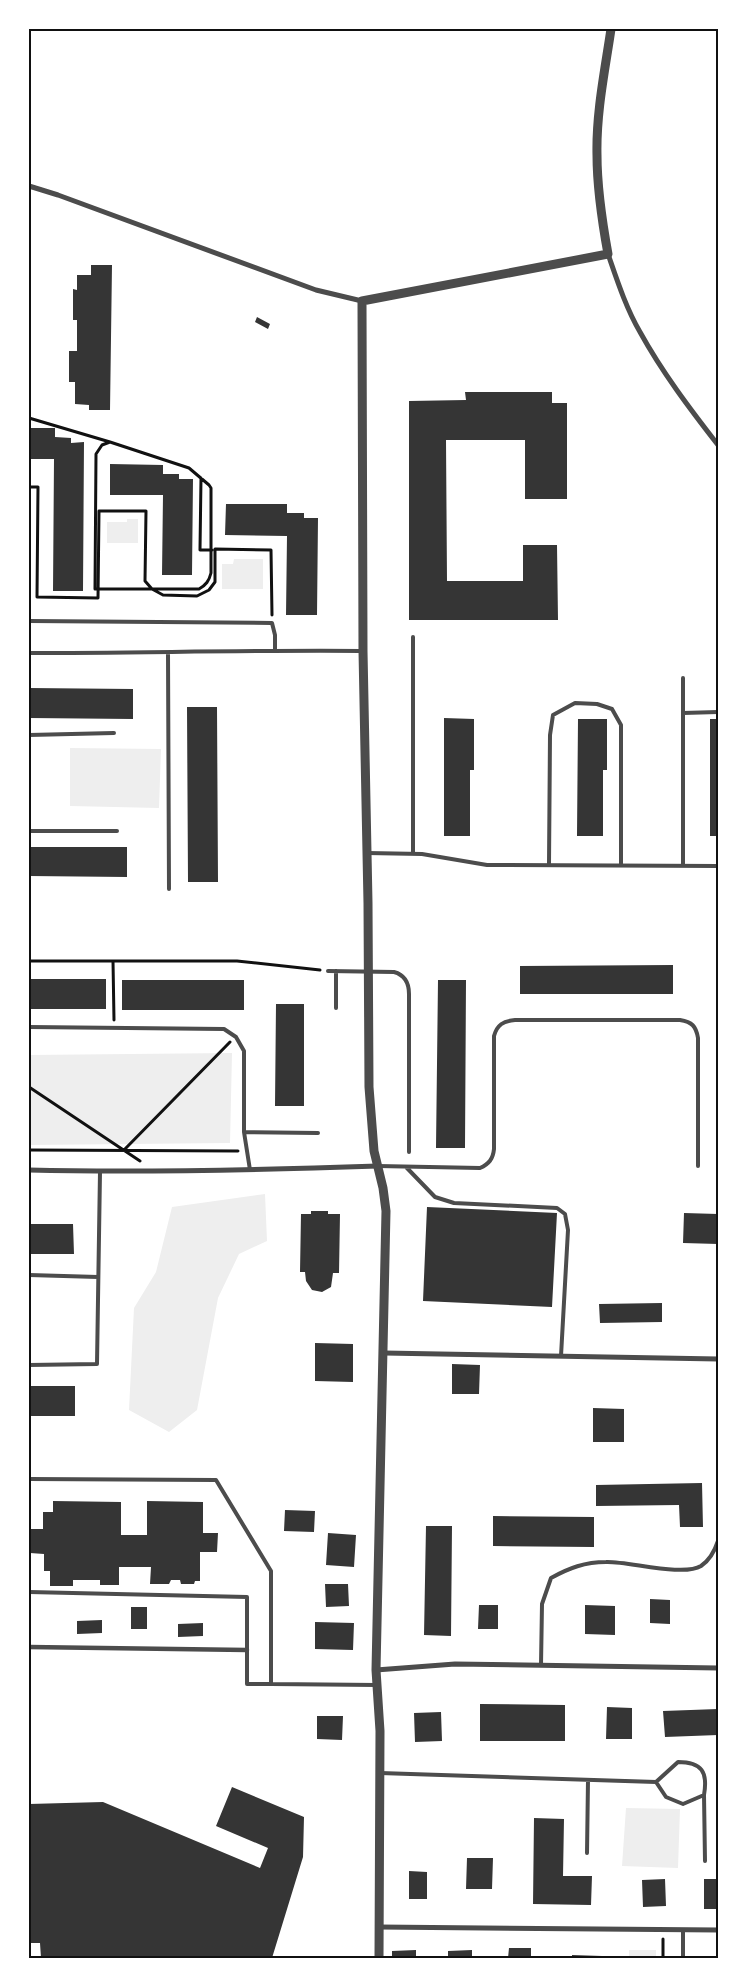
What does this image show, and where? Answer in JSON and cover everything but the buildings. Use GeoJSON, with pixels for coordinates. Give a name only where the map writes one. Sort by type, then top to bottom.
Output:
{"type":"FeatureCollection","features":[{"type":"Feature","properties":{"kind":"street"},"geometry":{"type":"LineString","coordinates":[[611,29],[599,108],[596,153],[600,206],[608,254],[623,296],[639,331],[658,364],[718,444]]}},
{"type":"Feature","properties":{"kind":"street"},"geometry":{"type":"LineString","coordinates":[[29,186],[316,290],[362,301],[608,254]]}},
{"type":"Feature","properties":{"kind":"street"},"geometry":{"type":"LineString","coordinates":[[362,301],[363,651],[369,971],[369,1087],[374,1151],[386,1211],[376,1670],[380,1731],[379,1958]]}},
{"type":"Feature","properties":{"kind":"street"},"geometry":{"type":"LineString","coordinates":[[29,1170],[155,1172],[378,1166]]}},
{"type":"Feature","properties":{"kind":"street"},"geometry":{"type":"LineString","coordinates":[[384,1353],[718,1359]]}},
{"type":"Feature","properties":{"kind":"street"},"geometry":{"type":"LineString","coordinates":[[29,1647],[247,1650]]}},
{"type":"Feature","properties":{"kind":"street"},"geometry":{"type":"LineString","coordinates":[[376,1670],[454,1664],[718,1668]]}},
{"type":"Feature","properties":{"kind":"street"},"geometry":{"type":"LineString","coordinates":[[379,1927],[718,1930]]}},
{"type":"Feature","properties":{"kind":"lane"},"geometry":{"type":"LineString","coordinates":[[29,621],[272,622],[275,635],[275,650]]}},
{"type":"Feature","properties":{"kind":"lane"},"geometry":{"type":"LineString","coordinates":[[413,637],[413,853]]}},
{"type":"Feature","properties":{"kind":"lane"},"geometry":{"type":"LineString","coordinates":[[29,654],[275,650],[363,651]]}},
{"type":"Feature","properties":{"kind":"lane"},"geometry":{"type":"LineString","coordinates":[[168,653],[168,889]]}},
{"type":"Feature","properties":{"kind":"lane"},"geometry":{"type":"LineString","coordinates":[[683,678],[683,866]]}},
{"type":"Feature","properties":{"kind":"lane"},"geometry":{"type":"LineString","coordinates":[[549,865],[550,735],[553,715],[575,703],[597,704],[612,710],[621,725],[621,865]]}},
{"type":"Feature","properties":{"kind":"lane"},"geometry":{"type":"LineString","coordinates":[[683,713],[718,712]]}},
{"type":"Feature","properties":{"kind":"lane"},"geometry":{"type":"LineString","coordinates":[[29,735],[114,733]]}},
{"type":"Feature","properties":{"kind":"lane"},"geometry":{"type":"LineString","coordinates":[[29,831],[117,831]]}},
{"type":"Feature","properties":{"kind":"lane"},"geometry":{"type":"LineString","coordinates":[[367,853],[413,853],[487,865],[718,866]]}},
{"type":"Feature","properties":{"kind":"lane"},"geometry":{"type":"LineString","coordinates":[[328,971],[388,971],[399,973],[404,976],[409,987],[409,1152]]}},
{"type":"Feature","properties":{"kind":"lane"},"geometry":{"type":"LineString","coordinates":[[336,971],[336,1008]]}},
{"type":"Feature","properties":{"kind":"lane"},"geometry":{"type":"LineString","coordinates":[[378,1166],[480,1168],[486,1166],[493,1156],[494,1149],[494,1036],[500,1025],[504,1022],[515,1020],[680,1020],[687,1021],[696,1028],[698,1045],[698,1166]]}},
{"type":"Feature","properties":{"kind":"lane"},"geometry":{"type":"LineString","coordinates":[[29,1027],[224,1029],[236,1037],[244,1050],[244,1132],[250,1170]]}},
{"type":"Feature","properties":{"kind":"lane"},"geometry":{"type":"LineString","coordinates":[[244,1132],[318,1133]]}},
{"type":"Feature","properties":{"kind":"lane"},"geometry":{"type":"LineString","coordinates":[[406,1166],[434,1197],[454,1203],[557,1208],[564,1214],[568,1230],[561,1356]]}},
{"type":"Feature","properties":{"kind":"lane"},"geometry":{"type":"LineString","coordinates":[[29,1365],[97,1364],[100,1172]]}},
{"type":"Feature","properties":{"kind":"lane"},"geometry":{"type":"LineString","coordinates":[[29,1275],[98,1277]]}},
{"type":"Feature","properties":{"kind":"lane"},"geometry":{"type":"LineString","coordinates":[[29,1479],[216,1480],[271,1570],[271,1684]]}},
{"type":"Feature","properties":{"kind":"lane"},"geometry":{"type":"LineString","coordinates":[[541,1665],[542,1604],[551,1578],[572,1566],[606,1562],[676,1570],[700,1566],[713,1553],[718,1541]]}},
{"type":"Feature","properties":{"kind":"lane"},"geometry":{"type":"LineString","coordinates":[[29,1592],[247,1598],[247,1684],[377,1685]]}},
{"type":"Feature","properties":{"kind":"lane"},"geometry":{"type":"LineString","coordinates":[[380,1773],[656,1782],[678,1762],[692,1762],[699,1766],[706,1784],[704,1795],[704,1861]]}},
{"type":"Feature","properties":{"kind":"lane"},"geometry":{"type":"LineString","coordinates":[[587,1854],[588,1780]]}},
{"type":"Feature","properties":{"kind":"lane"},"geometry":{"type":"LineString","coordinates":[[656,1782],[666,1797],[683,1804],[704,1795]]}},
{"type":"Feature","properties":{"kind":"lane"},"geometry":{"type":"LineString","coordinates":[[683,1930],[683,1958]]}},
{"type":"Feature","properties":{"kind":"path"},"geometry":{"type":"LineString","coordinates":[[29,418],[189,468],[201,477],[211,488],[215,582],[209,590],[197,596],[163,596],[152,589],[146,580],[146,511],[97,511]]}},
{"type":"Feature","properties":{"kind":"path"},"geometry":{"type":"LineString","coordinates":[[29,486],[38,486],[37,597],[98,598],[96,454],[102,445],[110,442]]}},
{"type":"Feature","properties":{"kind":"path"},"geometry":{"type":"LineString","coordinates":[[201,477],[200,550],[271,550],[272,622]]}},
{"type":"Feature","properties":{"kind":"path"},"geometry":{"type":"LineString","coordinates":[[98,589],[200,589],[210,579],[213,550]]}},
{"type":"Feature","properties":{"kind":"path"},"geometry":{"type":"LineString","coordinates":[[29,961],[237,961],[328,971]]}},
{"type":"Feature","properties":{"kind":"path"},"geometry":{"type":"LineString","coordinates":[[113,961],[114,1028]]}},
{"type":"Feature","properties":{"kind":"path"},"geometry":{"type":"LineString","coordinates":[[124,1150],[236,1037]]}},
{"type":"Feature","properties":{"kind":"path"},"geometry":{"type":"LineString","coordinates":[[29,1087],[155,1172]]}},
{"type":"Feature","properties":{"kind":"path"},"geometry":{"type":"LineString","coordinates":[[29,1150],[247,1150]]}},
{"type":"Feature","properties":{"kind":"path"},"geometry":{"type":"LineString","coordinates":[[663,1930],[663,1958]]}},
{"type":"Feature","properties":{"kind":"shaded area"},"geometry":{"type":"Polygon","coordinates":[[[127,519],[138,519],[138,543],[107,543],[107,522],[127,522],[127,519]]]}},
{"type":"Feature","properties":{"kind":"shaded area"},"geometry":{"type":"Polygon","coordinates":[[[234,559],[263,559],[263,589],[222,589],[222,564],[233,564],[234,559]]]}},
{"type":"Feature","properties":{"kind":"shaded area"},"geometry":{"type":"Polygon","coordinates":[[[70,748],[161,749],[159,808],[70,806],[70,748]]]}},
{"type":"Feature","properties":{"kind":"shaded area"},"geometry":{"type":"Polygon","coordinates":[[[232,1053],[230,1143],[29,1145],[29,1055],[232,1053]]]}},
{"type":"Feature","properties":{"kind":"shaded area"},"geometry":{"type":"Polygon","coordinates":[[[265,1194],[267,1241],[239,1254],[218,1298],[197,1410],[169,1432],[129,1410],[134,1308],[156,1272],[172,1207],[265,1194]]]}},
{"type":"Feature","properties":{"kind":"shaded area"},"geometry":{"type":"Polygon","coordinates":[[[626,1808],[680,1809],[678,1868],[622,1866],[626,1808]]]}},
{"type":"Feature","properties":{"kind":"shaded area"},"geometry":{"type":"Polygon","coordinates":[[[629,1950],[656,1950],[656,1958],[629,1958],[629,1950]]]}}]}
